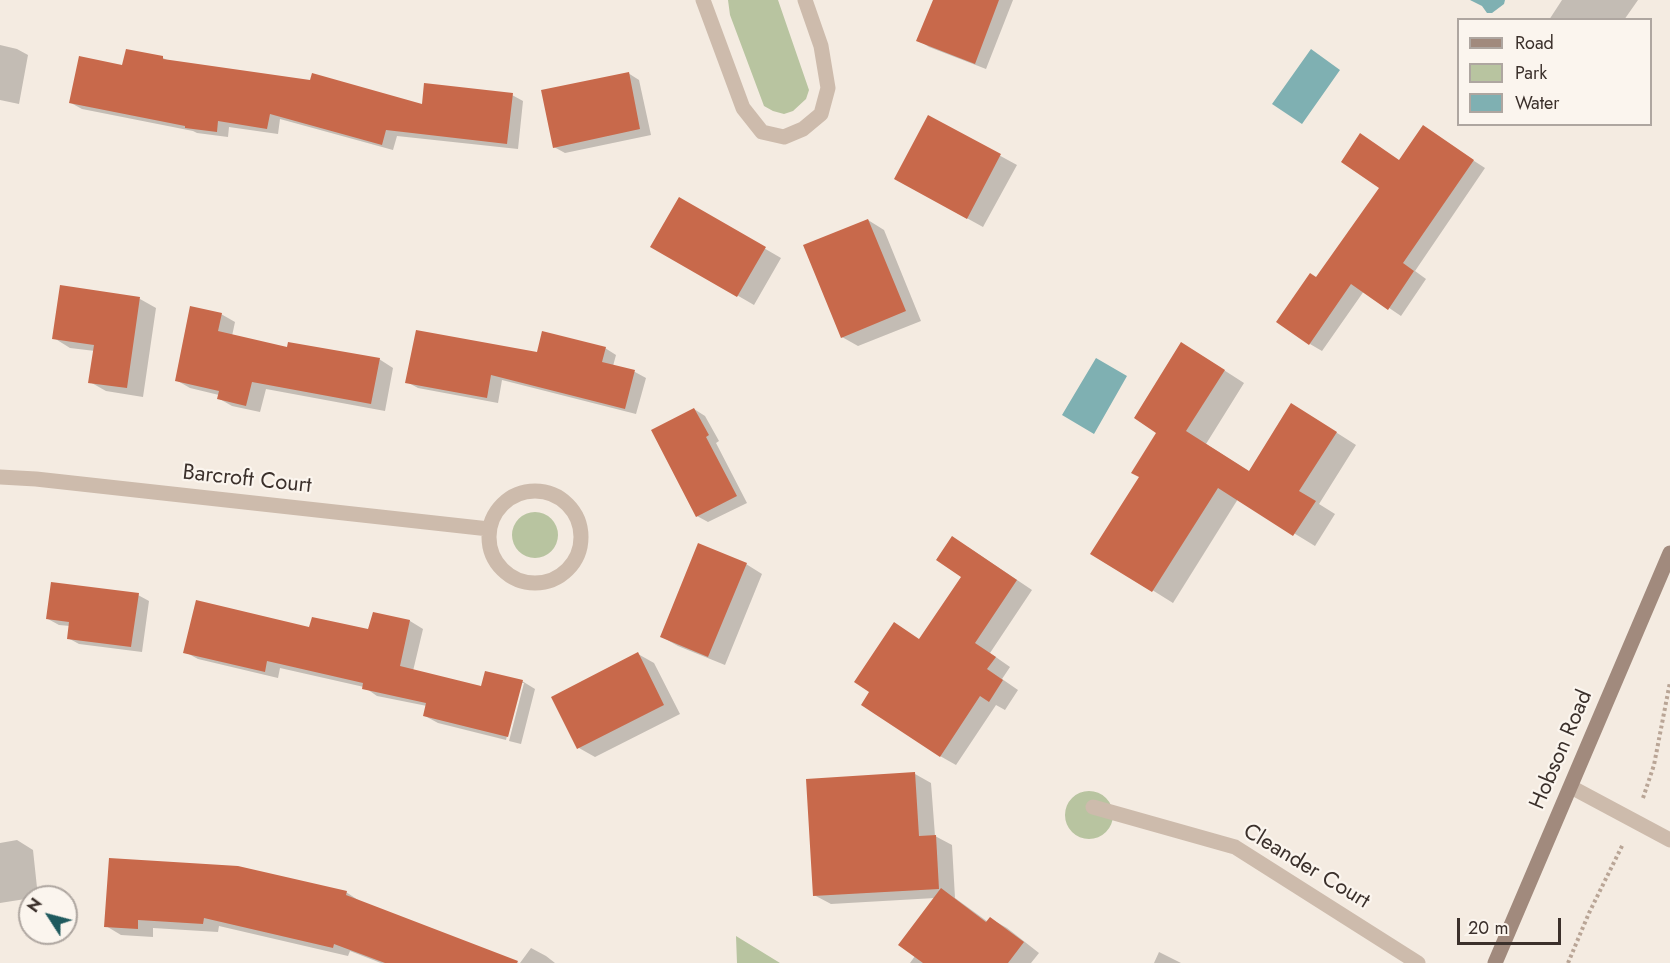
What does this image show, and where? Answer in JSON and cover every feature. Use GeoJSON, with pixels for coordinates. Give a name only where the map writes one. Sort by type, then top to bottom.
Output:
{"type":"FeatureCollection","features":[{"type":"Feature","properties":{"kind":"main road","name":"Hobson Road"},"geometry":{"type":"LineString","coordinates":[[1495,963],[1670,554]]}},
{"type":"Feature","properties":{"kind":"street"},"geometry":{"type":"LineString","coordinates":[[703,0],[743,108],[762,132],[784,136],[802,129],[821,114],[828,88],[821,46],[805,0]]}},
{"type":"Feature","properties":{"kind":"street","name":"Barcroft Court"},"geometry":{"type":"LineString","coordinates":[[0,477],[48,480],[489,529]]}},
{"type":"Feature","properties":{"kind":"street"},"geometry":{"type":"LineString","coordinates":[[535,490],[551,493],[565,502],[575,514],[581,529],[580,545],[576,559],[567,571],[555,579],[541,583],[526,583],[513,578],[501,569],[492,557],[489,529],[495,514],[505,501],[519,493],[535,490]]}},
{"type":"Feature","properties":{"kind":"street"},"geometry":{"type":"LineString","coordinates":[[1571,787],[1670,840]]}},
{"type":"Feature","properties":{"kind":"street","name":"Cleander Court"},"geometry":{"type":"LineString","coordinates":[[1093,807],[1234,847],[1418,963]]}},
{"type":"Feature","properties":{"kind":"path"},"geometry":{"type":"LineString","coordinates":[[1646,790],[1654,765],[1670,682]]}},
{"type":"Feature","properties":{"kind":"path"},"geometry":{"type":"LineString","coordinates":[[1568,963],[1612,866]]}},
{"type":"Feature","properties":{"kind":"green space"},"geometry":{"type":"Polygon","coordinates":[[[728,0],[778,0],[809,90],[806,99],[793,111],[784,114],[764,106],[730,15],[728,0]]]}},
{"type":"Feature","properties":{"kind":"green space"},"geometry":{"type":"Polygon","coordinates":[[[535,512],[551,519],[558,535],[551,551],[535,558],[519,551],[512,535],[519,519],[535,512]]]}},
{"type":"Feature","properties":{"kind":"green space"},"geometry":{"type":"Polygon","coordinates":[[[1089,791],[1106,798],[1113,815],[1106,832],[1089,839],[1072,832],[1065,815],[1072,798],[1089,791]]]}},
{"type":"Feature","properties":{"kind":"green space"},"geometry":{"type":"Polygon","coordinates":[[[736,936],[780,963],[737,963],[736,936]]]}},
{"type":"Feature","properties":{"kind":"water"},"geometry":{"type":"Polygon","coordinates":[[[1470,0],[1505,0],[1504,4],[1492,13],[1487,13],[1482,6],[1470,0]]]}},
{"type":"Feature","properties":{"kind":"water"},"geometry":{"type":"Polygon","coordinates":[[[1311,49],[1340,70],[1302,124],[1272,104],[1311,49]]]}},
{"type":"Feature","properties":{"kind":"water"},"geometry":{"type":"Polygon","coordinates":[[[1096,358],[1127,376],[1094,434],[1062,415],[1096,358]]]}},
{"type":"Feature","properties":{"kind":"building"},"geometry":{"type":"Polygon","coordinates":[[[933,0],[999,0],[975,64],[916,41],[933,0]]]}},
{"type":"Feature","properties":{"kind":"building"},"geometry":{"type":"Polygon","coordinates":[[[126,49],[163,56],[163,59],[310,80],[312,73],[422,104],[424,83],[513,93],[507,144],[386,130],[382,145],[270,114],[267,129],[218,121],[217,132],[185,128],[185,126],[69,103],[79,56],[122,65],[126,49]]]}},
{"type":"Feature","properties":{"kind":"building"},"geometry":{"type":"Polygon","coordinates":[[[629,72],[640,129],[553,148],[541,90],[629,72]]]}},
{"type":"Feature","properties":{"kind":"building"},"geometry":{"type":"Polygon","coordinates":[[[928,115],[1001,154],[967,219],[894,179],[928,115]]]}},
{"type":"Feature","properties":{"kind":"building"},"geometry":{"type":"Polygon","coordinates":[[[1423,125],[1474,160],[1403,263],[1414,271],[1388,310],[1351,284],[1309,345],[1276,322],[1310,273],[1316,277],[1379,188],[1341,162],[1360,133],[1399,160],[1423,125]]]}},
{"type":"Feature","properties":{"kind":"building"},"geometry":{"type":"Polygon","coordinates":[[[679,197],[766,247],[737,297],[650,247],[679,197]]]}},
{"type":"Feature","properties":{"kind":"building"},"geometry":{"type":"Polygon","coordinates":[[[868,219],[906,311],[841,338],[803,245],[868,219]]]}},
{"type":"Feature","properties":{"kind":"building"},"geometry":{"type":"Polygon","coordinates":[[[60,285],[140,297],[127,388],[88,383],[94,345],[52,339],[60,285]]]}},
{"type":"Feature","properties":{"kind":"building"},"geometry":{"type":"Polygon","coordinates":[[[190,306],[222,313],[218,331],[287,347],[288,342],[380,358],[371,404],[252,382],[246,406],[217,399],[219,391],[175,381],[190,306]]]}},
{"type":"Feature","properties":{"kind":"building"},"geometry":{"type":"Polygon","coordinates":[[[416,330],[537,352],[542,331],[606,347],[602,362],[635,370],[625,409],[491,375],[487,398],[405,383],[416,330]]]}},
{"type":"Feature","properties":{"kind":"building"},"geometry":{"type":"Polygon","coordinates":[[[1181,342],[1225,370],[1186,431],[1249,471],[1291,403],[1337,432],[1299,491],[1316,501],[1293,536],[1218,488],[1152,592],[1090,554],[1139,477],[1131,473],[1156,433],[1134,418],[1181,342]]]}},
{"type":"Feature","properties":{"kind":"building"},"geometry":{"type":"Polygon","coordinates":[[[694,408],[709,435],[706,437],[737,496],[696,517],[651,430],[694,408]]]}},
{"type":"Feature","properties":{"kind":"building"},"geometry":{"type":"Polygon","coordinates":[[[952,536],[1017,580],[975,643],[996,657],[987,669],[1003,680],[989,702],[980,696],[940,757],[861,705],[869,692],[854,682],[894,622],[919,639],[961,577],[936,560],[952,536]]]}},
{"type":"Feature","properties":{"kind":"building"},"geometry":{"type":"Polygon","coordinates":[[[698,543],[747,563],[708,657],[660,637],[698,543]]]}},
{"type":"Feature","properties":{"kind":"building"},"geometry":{"type":"Polygon","coordinates":[[[51,582],[139,593],[131,647],[67,639],[69,622],[46,619],[51,582]]]}},
{"type":"Feature","properties":{"kind":"building"},"geometry":{"type":"Polygon","coordinates":[[[196,600],[309,627],[312,617],[368,629],[373,612],[410,620],[400,666],[481,686],[485,671],[523,680],[508,737],[423,716],[426,703],[362,689],[363,683],[267,661],[265,672],[183,653],[196,600]]]}},
{"type":"Feature","properties":{"kind":"building"},"geometry":{"type":"Polygon","coordinates":[[[638,652],[664,705],[577,749],[551,697],[638,652]]]}},
{"type":"Feature","properties":{"kind":"building"},"geometry":{"type":"Polygon","coordinates":[[[915,772],[919,836],[936,835],[939,889],[813,896],[806,779],[915,772]]]}},
{"type":"Feature","properties":{"kind":"building"},"geometry":{"type":"Polygon","coordinates":[[[109,858],[238,866],[347,891],[346,895],[518,961],[517,963],[385,963],[334,944],[333,948],[204,918],[203,924],[138,920],[138,929],[104,927],[109,858]]]}},
{"type":"Feature","properties":{"kind":"building"},"geometry":{"type":"Polygon","coordinates":[[[941,888],[986,922],[990,917],[1024,942],[1008,963],[923,963],[898,945],[941,888]]]}}]}
